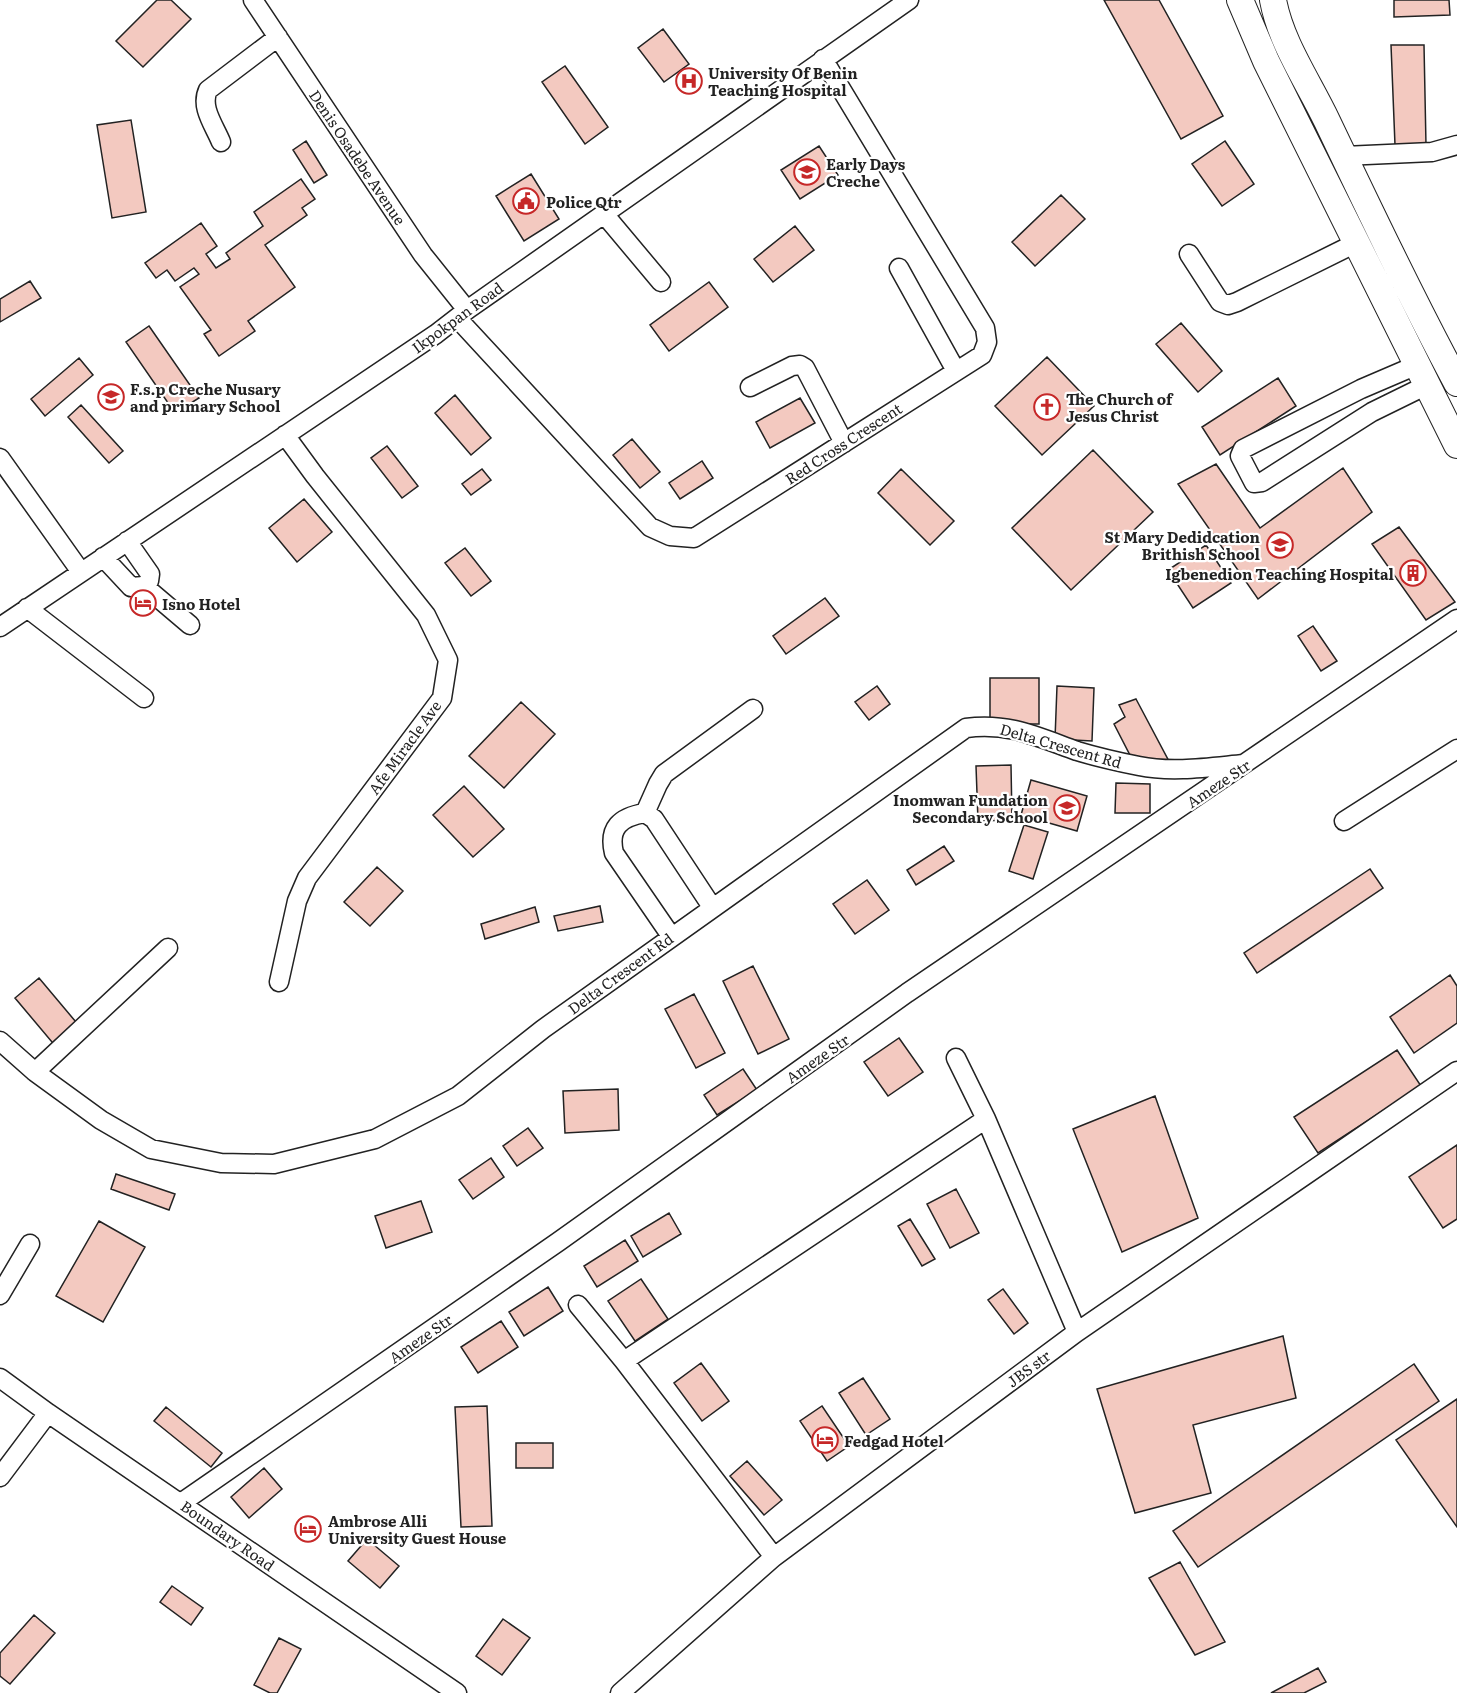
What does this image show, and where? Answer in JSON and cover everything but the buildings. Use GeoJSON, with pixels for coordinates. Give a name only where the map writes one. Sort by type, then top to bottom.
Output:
{"type":"FeatureCollection","features":[{"type":"Feature","properties":{"kind":"highway"},"geometry":{"type":"LineString","coordinates":[[1240,0],[1266,61],[1457,445]]}},
{"type":"Feature","properties":{"kind":"highway"},"geometry":{"type":"LineString","coordinates":[[1273,0],[1283,36],[1457,383]]}},
{"type":"Feature","properties":{"kind":"street","name":"Denis Osadebe Avenue"},"geometry":{"type":"LineString","coordinates":[[254,0],[462,314]]}},
{"type":"Feature","properties":{"kind":"street","name":"Ikpokpan Road"},"geometry":{"type":"LineString","coordinates":[[0,627],[462,314],[823,59],[898,3]]}},
{"type":"Feature","properties":{"kind":"street"},"geometry":{"type":"LineString","coordinates":[[221,142],[205,105],[208,90],[278,37]]}},
{"type":"Feature","properties":{"kind":"street","name":"Red Cross Crescent"},"geometry":{"type":"LineString","coordinates":[[462,314],[650,527],[670,536],[694,538],[982,355],[987,342],[985,328],[823,59]]}},
{"type":"Feature","properties":{"kind":"street"},"geometry":{"type":"LineString","coordinates":[[1344,156],[1432,152],[1457,145]]}},
{"type":"Feature","properties":{"kind":"street"},"geometry":{"type":"LineString","coordinates":[[604,214],[661,282]]}},
{"type":"Feature","properties":{"kind":"street"},"geometry":{"type":"LineString","coordinates":[[1190,254],[1220,302],[1228,305],[1237,303],[1356,243]]}},
{"type":"Feature","properties":{"kind":"street"},"geometry":{"type":"LineString","coordinates":[[899,268],[956,371]]}},
{"type":"Feature","properties":{"kind":"street"},"geometry":{"type":"LineString","coordinates":[[750,387],[792,366],[800,365],[805,368],[844,443]]}},
{"type":"Feature","properties":{"kind":"street"},"geometry":{"type":"LineString","coordinates":[[1422,375],[1372,411],[1262,482],[1254,483],[1240,456],[1243,450],[1361,389],[1422,375]]}},
{"type":"Feature","properties":{"kind":"street","name":"Afe Miracle Ave"},"geometry":{"type":"LineString","coordinates":[[279,982],[297,901],[307,878],[442,698],[448,660],[426,615],[285,435]]}},
{"type":"Feature","properties":{"kind":"street"},"geometry":{"type":"LineString","coordinates":[[0,458],[81,572]]}},
{"type":"Feature","properties":{"kind":"street"},"geometry":{"type":"LineString","coordinates":[[103,557],[131,587],[144,586],[149,581],[150,574],[127,541]]}},
{"type":"Feature","properties":{"kind":"street"},"geometry":{"type":"LineString","coordinates":[[144,586],[190,625]]}},
{"type":"Feature","properties":{"kind":"street"},"geometry":{"type":"LineString","coordinates":[[27,608],[144,698]]}},
{"type":"Feature","properties":{"kind":"street","name":"Ameze Str"},"geometry":{"type":"LineString","coordinates":[[181,1503],[558,1242],[907,993],[1457,620]]}},
{"type":"Feature","properties":{"kind":"street"},"geometry":{"type":"LineString","coordinates":[[712,907],[649,816],[658,783],[664,774],[753,709]]}},
{"type":"Feature","properties":{"kind":"street","name":"Delta Crescent Rd"},"geometry":{"type":"LineString","coordinates":[[0,1041],[35,1072],[101,1120],[151,1149],[221,1163],[274,1164],[375,1139],[458,1096],[543,1029],[966,728],[986,725],[1020,730],[1080,752],[1142,767],[1193,769],[1246,764]]}},
{"type":"Feature","properties":{"kind":"street"},"geometry":{"type":"LineString","coordinates":[[1344,822],[1457,749]]}},
{"type":"Feature","properties":{"kind":"street"},"geometry":{"type":"LineString","coordinates":[[649,816],[632,815],[625,819],[612,834],[611,843],[614,854],[672,936]]}},
{"type":"Feature","properties":{"kind":"street"},"geometry":{"type":"LineString","coordinates":[[35,1072],[168,948]]}},
{"type":"Feature","properties":{"kind":"street"},"geometry":{"type":"LineString","coordinates":[[956,1058],[986,1119],[1077,1332]]}},
{"type":"Feature","properties":{"kind":"street","name":"JBS str"},"geometry":{"type":"LineString","coordinates":[[620,1693],[774,1557],[1077,1332],[1457,1071]]}},
{"type":"Feature","properties":{"kind":"street"},"geometry":{"type":"LineString","coordinates":[[624,1360],[986,1119]]}},
{"type":"Feature","properties":{"kind":"street"},"geometry":{"type":"LineString","coordinates":[[0,1295],[30,1244]]}},
{"type":"Feature","properties":{"kind":"street"},"geometry":{"type":"LineString","coordinates":[[578,1305],[624,1360],[774,1557]]}},
{"type":"Feature","properties":{"kind":"street","name":"Boundary Road"},"geometry":{"type":"LineString","coordinates":[[0,1378],[457,1693]]}},
{"type":"Feature","properties":{"kind":"street"},"geometry":{"type":"LineString","coordinates":[[0,1477],[48,1413]]}},
{"type":"Feature","properties":{"kind":"place","name":"University Of Benin Teaching Hospital"},"geometry":{"type":"Point","coordinates":[689,81]}},
{"type":"Feature","properties":{"kind":"place","name":"Early Days Creche"},"geometry":{"type":"Point","coordinates":[807,172]}},
{"type":"Feature","properties":{"kind":"place","name":"Police Qtr"},"geometry":{"type":"Point","coordinates":[526,201]}},
{"type":"Feature","properties":{"kind":"place","name":"F.s.p Creche Nusary and primary School"},"geometry":{"type":"Point","coordinates":[111,397]}},
{"type":"Feature","properties":{"kind":"place","name":"The Church of Jesus Christ"},"geometry":{"type":"Point","coordinates":[1047,407]}},
{"type":"Feature","properties":{"kind":"place","name":"St Mary Dedidcation Brithish School"},"geometry":{"type":"Point","coordinates":[1280,545]}},
{"type":"Feature","properties":{"kind":"place","name":"Igbenedion Teaching Hospital"},"geometry":{"type":"Point","coordinates":[1413,573]}},
{"type":"Feature","properties":{"kind":"place","name":"Isno Hotel"},"geometry":{"type":"Point","coordinates":[143,603]}},
{"type":"Feature","properties":{"kind":"place","name":"Inomwan Fundation Secondary School"},"geometry":{"type":"Point","coordinates":[1067,808]}},
{"type":"Feature","properties":{"kind":"place","name":"Fedgad Hotel"},"geometry":{"type":"Point","coordinates":[825,1440]}},
{"type":"Feature","properties":{"kind":"place","name":"Ambrose Alli University Guest House"},"geometry":{"type":"Point","coordinates":[308,1529]}}]}
